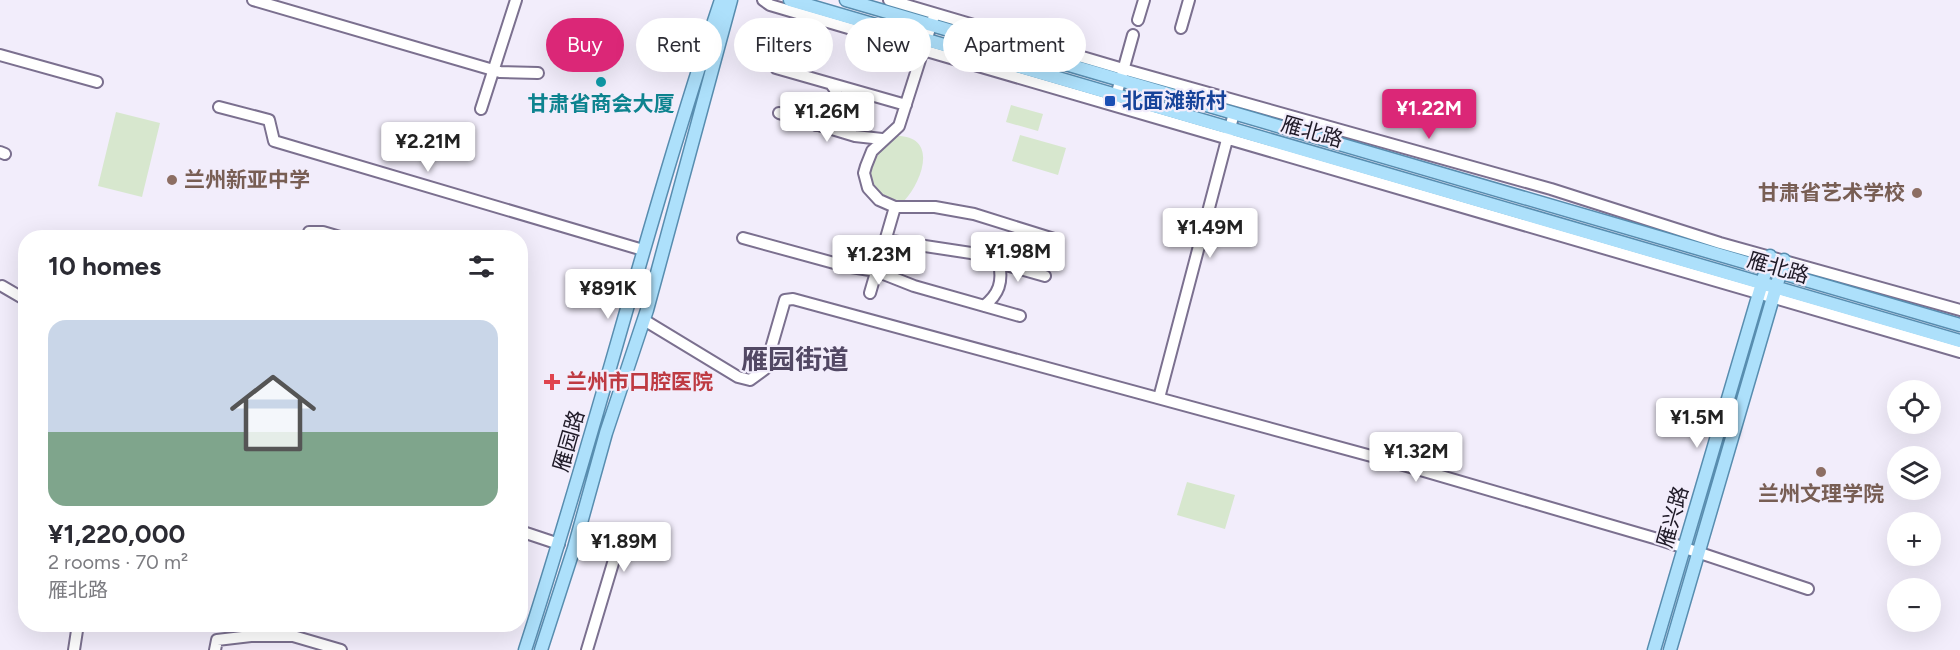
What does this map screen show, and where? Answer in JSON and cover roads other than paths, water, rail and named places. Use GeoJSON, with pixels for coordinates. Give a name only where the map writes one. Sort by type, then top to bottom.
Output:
{"type":"FeatureCollection","features":[{"type":"Feature","properties":{"kind":"main road","name":"雁园路"},"geometry":{"type":"LineString","coordinates":[[525,650],[560,544],[643,250],[721,0]]}},
{"type":"Feature","properties":{"kind":"main road","name":"雁园路"},"geometry":{"type":"LineString","coordinates":[[541,650],[574,548],[606,433],[644,320],[731,0]]}},
{"type":"Feature","properties":{"kind":"main road","name":"雁北路"},"geometry":{"type":"LineString","coordinates":[[790,0],[845,18]]}},
{"type":"Feature","properties":{"kind":"main road","name":"雁北路"},"geometry":{"type":"LineString","coordinates":[[846,0],[933,19],[1122,75],[1234,113],[1782,266],[1960,325]]}},
{"type":"Feature","properties":{"kind":"main road","name":"雁北路"},"geometry":{"type":"LineString","coordinates":[[931,47],[1760,288],[1960,341]]}},
{"type":"Feature","properties":{"kind":"main road","name":"雁兴路"},"geometry":{"type":"LineString","coordinates":[[1654,650],[1768,262]]}},
{"type":"Feature","properties":{"kind":"main road","name":"雁兴路"},"geometry":{"type":"LineString","coordinates":[[1670,650],[1782,266]]}},
{"type":"Feature","properties":{"kind":"main road"},"geometry":{"type":"LineString","coordinates":[[560,544],[574,548]]}},
{"type":"Feature","properties":{"kind":"street"},"geometry":{"type":"LineString","coordinates":[[253,0],[493,70],[538,73]]}},
{"type":"Feature","properties":{"kind":"street"},"geometry":{"type":"LineString","coordinates":[[481,109],[516,0]]}},
{"type":"Feature","properties":{"kind":"street"},"geometry":{"type":"LineString","coordinates":[[762,0],[845,23]]}},
{"type":"Feature","properties":{"kind":"street"},"geometry":{"type":"LineString","coordinates":[[889,0],[933,19],[931,26]]}},
{"type":"Feature","properties":{"kind":"street"},"geometry":{"type":"LineString","coordinates":[[1138,20],[1144,0]]}},
{"type":"Feature","properties":{"kind":"street"},"geometry":{"type":"LineString","coordinates":[[1181,28],[1190,0]]}},
{"type":"Feature","properties":{"kind":"street"},"geometry":{"type":"LineString","coordinates":[[1115,101],[1133,35]]}},
{"type":"Feature","properties":{"kind":"street"},"geometry":{"type":"LineString","coordinates":[[0,55],[97,81]]}},
{"type":"Feature","properties":{"kind":"street"},"geometry":{"type":"LineString","coordinates":[[790,72],[906,105]]}},
{"type":"Feature","properties":{"kind":"street"},"geometry":{"type":"LineString","coordinates":[[916,72],[896,131],[882,139],[872,151],[866,166],[865,181],[879,200],[895,207],[935,207],[974,214],[1054,239]]}},
{"type":"Feature","properties":{"kind":"street"},"geometry":{"type":"LineString","coordinates":[[1122,75],[1551,189],[1768,262]]}},
{"type":"Feature","properties":{"kind":"street"},"geometry":{"type":"LineString","coordinates":[[816,125],[824,123],[836,113],[839,98],[831,84]]}},
{"type":"Feature","properties":{"kind":"street"},"geometry":{"type":"LineString","coordinates":[[219,106],[269,120],[274,141],[643,250]]}},
{"type":"Feature","properties":{"kind":"street"},"geometry":{"type":"LineString","coordinates":[[779,113],[855,136],[882,139]]}},
{"type":"Feature","properties":{"kind":"street"},"geometry":{"type":"LineString","coordinates":[[1159,398],[1234,113]]}},
{"type":"Feature","properties":{"kind":"street"},"geometry":{"type":"LineString","coordinates":[[870,293],[895,207]]}},
{"type":"Feature","properties":{"kind":"street"},"geometry":{"type":"LineString","coordinates":[[743,238],[845,266],[876,270],[914,286],[1020,316]]}},
{"type":"Feature","properties":{"kind":"street"},"geometry":{"type":"LineString","coordinates":[[885,240],[971,253],[1045,276]]}},
{"type":"Feature","properties":{"kind":"street"},"geometry":{"type":"LineString","coordinates":[[984,306],[997,292],[1001,283],[999,263]]}},
{"type":"Feature","properties":{"kind":"street"},"geometry":{"type":"LineString","coordinates":[[1782,266],[1960,310]]}},
{"type":"Feature","properties":{"kind":"street"},"geometry":{"type":"LineString","coordinates":[[2,286],[18,295]]}},
{"type":"Feature","properties":{"kind":"street"},"geometry":{"type":"LineString","coordinates":[[1774,292],[1960,351]]}},
{"type":"Feature","properties":{"kind":"street"},"geometry":{"type":"LineString","coordinates":[[644,320],[738,377],[750,380],[765,369],[785,300],[793,298],[1386,460],[1684,548],[1808,589]]}},
{"type":"Feature","properties":{"kind":"street"},"geometry":{"type":"LineString","coordinates":[[528,534],[560,544]]}},
{"type":"Feature","properties":{"kind":"street"},"geometry":{"type":"LineString","coordinates":[[574,548],[616,553],[587,650]]}},
{"type":"Feature","properties":{"kind":"street"},"geometry":{"type":"LineString","coordinates":[[74,650],[77,632]]}},
{"type":"Feature","properties":{"kind":"street"},"geometry":{"type":"LineString","coordinates":[[215,650],[217,640],[251,636],[293,636],[341,650]]}},
{"type":"Feature","properties":{"kind":"place","name":"甘肃省商会大厦"},"geometry":{"type":"Point","coordinates":[601,82]}},
{"type":"Feature","properties":{"kind":"place","name":"北面滩新村"},"geometry":{"type":"Point","coordinates":[1110,101]}},
{"type":"Feature","properties":{"kind":"place","name":"兰州新亚中学"},"geometry":{"type":"Point","coordinates":[172,180]}},
{"type":"Feature","properties":{"kind":"place","name":"甘肃省艺术学校"},"geometry":{"type":"Point","coordinates":[1917,193]}},
{"type":"Feature","properties":{"kind":"place","name":"兰州市口腔医院"},"geometry":{"type":"Point","coordinates":[552,382]}},
{"type":"Feature","properties":{"kind":"place","name":"兰州文理学院"},"geometry":{"type":"Point","coordinates":[1821,472]}},
{"type":"Feature","properties":{"kind":"district","name":"雁园街道"},"geometry":{"type":"Point","coordinates":[795,360]}}]}
